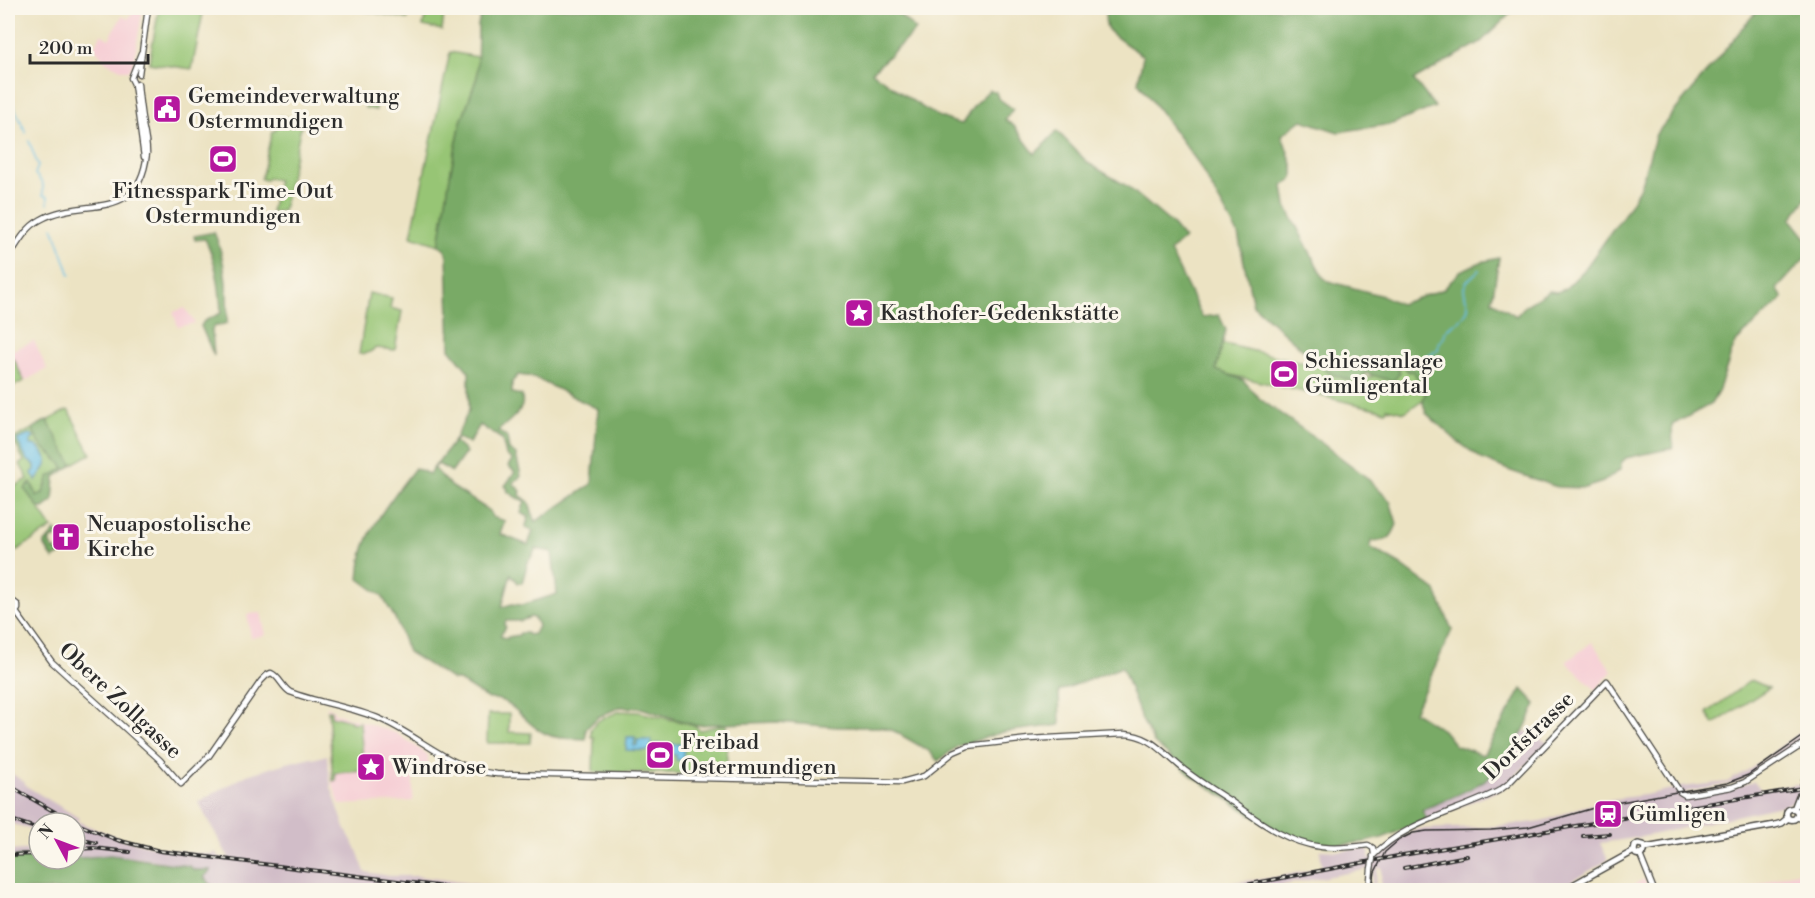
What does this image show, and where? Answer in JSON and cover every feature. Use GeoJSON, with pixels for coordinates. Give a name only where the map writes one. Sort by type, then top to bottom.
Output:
{"type":"FeatureCollection","features":[{"type":"Feature","properties":{"kind":"main road"},"geometry":{"type":"LineString","coordinates":[[1803,786],[1806,775]]}},
{"type":"Feature","properties":{"kind":"main road"},"geometry":{"type":"LineString","coordinates":[[1564,891],[1634,851],[1638,844],[1645,848],[1775,825],[1788,818],[1792,819],[1796,817],[1794,809],[1800,796]]}},
{"type":"Feature","properties":{"kind":"main road"},"geometry":{"type":"LineString","coordinates":[[1788,818],[1787,811],[1794,809]]}},
{"type":"Feature","properties":{"kind":"main road"},"geometry":{"type":"LineString","coordinates":[[1634,851],[1640,855],[1645,848]]}},
{"type":"Feature","properties":{"kind":"street"},"geometry":{"type":"LineString","coordinates":[[8,258],[27,230],[42,219],[57,213],[116,202],[124,198],[139,182],[145,160],[136,84],[131,78],[137,74],[148,8]]}},
{"type":"Feature","properties":{"kind":"street"},"geometry":{"type":"LineString","coordinates":[[136,84],[142,78],[137,74]]}},
{"type":"Feature","properties":{"kind":"street"},"geometry":{"type":"LineString","coordinates":[[9,601],[12,611]]}},
{"type":"Feature","properties":{"kind":"street","name":"Obere Zollgasse"},"geometry":{"type":"LineString","coordinates":[[9,601],[18,605],[18,609],[12,611],[52,662],[160,760],[181,784],[209,756],[261,681],[272,673],[290,692],[370,715],[403,730],[458,765],[497,774],[902,782],[924,776],[954,752],[971,745],[1029,739],[1136,735],[1149,740],[1186,771],[1264,825],[1286,837],[1309,845],[1328,848],[1368,845],[1373,848],[1373,856]]}},
{"type":"Feature","properties":{"kind":"street","name":"Dorfstrasse"},"geometry":{"type":"LineString","coordinates":[[1373,856],[1406,831],[1491,795],[1508,784],[1607,681],[1679,790],[1685,795],[1732,787],[1745,782],[1798,747]]}},
{"type":"Feature","properties":{"kind":"street"},"geometry":{"type":"LineString","coordinates":[[1798,747],[1808,741]]}},
{"type":"Feature","properties":{"kind":"street"},"geometry":{"type":"LineString","coordinates":[[1798,747],[1808,747]]}},
{"type":"Feature","properties":{"kind":"street"},"geometry":{"type":"LineString","coordinates":[[1796,817],[1808,821]]}},
{"type":"Feature","properties":{"kind":"street"},"geometry":{"type":"LineString","coordinates":[[1640,855],[1654,891]]}},
{"type":"Feature","properties":{"kind":"street"},"geometry":{"type":"LineString","coordinates":[[1369,891],[1373,856]]}},
{"type":"Feature","properties":{"kind":"shaded area"},"geometry":{"type":"Polygon","coordinates":[[[136,8],[143,8],[133,65],[129,70],[123,70],[106,62],[93,46],[101,34],[109,39],[122,16],[128,19],[136,8]]]}},
{"type":"Feature","properties":{"kind":"shaded area"},"geometry":{"type":"Polygon","coordinates":[[[185,308],[195,323],[178,327],[173,312],[185,308]]]}},
{"type":"Feature","properties":{"kind":"shaded area"},"geometry":{"type":"Polygon","coordinates":[[[8,338],[13,350],[34,341],[47,369],[8,390],[8,338]]]}},
{"type":"Feature","properties":{"kind":"shaded area"},"geometry":{"type":"Polygon","coordinates":[[[261,613],[266,635],[251,638],[247,614],[261,613]]]}},
{"type":"Feature","properties":{"kind":"shaded area"},"geometry":{"type":"Polygon","coordinates":[[[1592,642],[1612,671],[1596,690],[1566,662],[1592,642]]]}},
{"type":"Feature","properties":{"kind":"shaded area"},"geometry":{"type":"Polygon","coordinates":[[[327,706],[335,713],[396,733],[428,755],[428,771],[413,771],[413,801],[340,805],[332,783],[327,706]]]}},
{"type":"Feature","properties":{"kind":"shaded area"},"geometry":{"type":"Polygon","coordinates":[[[1807,727],[1805,738],[1746,778],[1735,783],[1686,792],[1683,796],[1738,787],[1754,781],[1761,790],[1807,784],[1807,817],[1801,811],[1802,800],[1799,796],[1790,804],[1642,837],[1600,843],[1608,860],[1556,890],[1380,890],[1382,868],[1378,868],[1374,890],[1371,890],[1374,868],[1257,890],[1189,890],[1322,868],[1320,850],[1341,851],[1366,848],[1369,851],[1369,859],[1379,857],[1397,839],[1419,829],[1486,827],[1536,822],[1613,799],[1681,787],[1727,782],[1753,767],[1807,727]]]}},
{"type":"Feature","properties":{"kind":"shaded area"},"geometry":{"type":"Polygon","coordinates":[[[1525,731],[1549,743],[1500,790],[1427,820],[1421,810],[1470,788],[1499,765],[1525,731]]]}},
{"type":"Feature","properties":{"kind":"shaded area"},"geometry":{"type":"Polygon","coordinates":[[[327,755],[331,787],[345,828],[357,850],[365,872],[390,876],[417,876],[518,890],[215,890],[204,876],[210,871],[195,870],[189,866],[142,858],[111,855],[87,857],[87,825],[122,839],[150,846],[192,853],[216,852],[218,857],[229,858],[198,802],[247,775],[311,757],[313,759],[327,755]]]}},
{"type":"Feature","properties":{"kind":"shaded area"},"geometry":{"type":"Polygon","coordinates":[[[8,771],[26,786],[67,811],[27,811],[27,828],[8,823],[8,771]]]}},
{"type":"Feature","properties":{"kind":"shaded area"},"geometry":{"type":"Polygon","coordinates":[[[27,850],[27,856],[8,857],[8,851],[27,850]]]}},
{"type":"Feature","properties":{"kind":"shaded area"},"geometry":{"type":"Polygon","coordinates":[[[1807,870],[1807,890],[1746,890],[1787,874],[1807,870]]]}},
{"type":"Feature","properties":{"kind":"shaded area"},"geometry":{"type":"Polygon","coordinates":[[[1644,879],[1650,890],[1624,890],[1644,879]]]}},
{"type":"Feature","properties":{"kind":"green space"},"geometry":{"type":"Polygon","coordinates":[[[159,8],[204,8],[192,69],[149,63],[159,8]]]}},
{"type":"Feature","properties":{"kind":"green space"},"geometry":{"type":"Polygon","coordinates":[[[351,8],[410,8],[408,19],[351,8]]]}},
{"type":"Feature","properties":{"kind":"green space"},"geometry":{"type":"Polygon","coordinates":[[[482,8],[892,8],[916,30],[872,72],[926,110],[962,124],[973,107],[989,90],[996,92],[998,98],[1013,109],[1005,120],[1014,126],[1035,154],[1057,131],[1088,163],[1127,186],[1172,224],[1184,239],[1170,251],[1202,317],[1219,315],[1226,330],[1216,370],[1243,380],[1260,399],[1365,476],[1390,501],[1397,524],[1395,529],[1388,538],[1371,541],[1370,547],[1401,565],[1436,591],[1452,630],[1414,712],[1443,730],[1455,745],[1483,755],[1522,689],[1536,704],[1521,735],[1501,765],[1478,785],[1422,810],[1427,820],[1382,838],[1328,846],[1281,834],[1192,776],[1154,743],[1141,718],[1122,667],[1059,691],[1060,725],[1003,732],[958,746],[938,761],[929,751],[894,731],[881,727],[837,727],[777,722],[694,725],[641,708],[620,707],[598,717],[586,729],[586,739],[554,737],[537,729],[511,706],[496,699],[488,699],[408,652],[395,618],[382,596],[359,579],[360,565],[370,533],[384,510],[415,468],[429,474],[454,441],[469,410],[469,372],[450,349],[447,256],[445,249],[439,245],[461,122],[477,77],[478,25],[482,8]],[[518,375],[512,382],[512,393],[522,395],[522,405],[516,415],[498,431],[507,437],[509,450],[516,455],[521,476],[513,483],[521,491],[520,495],[529,502],[535,522],[592,484],[598,409],[533,377],[518,375]],[[480,425],[469,443],[457,438],[455,442],[466,452],[452,472],[438,464],[434,468],[451,486],[490,511],[492,517],[505,521],[500,534],[528,545],[533,531],[525,528],[529,517],[521,513],[525,501],[507,491],[505,486],[515,472],[508,466],[512,460],[506,455],[502,439],[480,425]],[[536,549],[528,562],[522,583],[518,583],[511,574],[502,607],[512,604],[522,605],[557,594],[552,552],[536,549]],[[531,617],[521,621],[506,621],[504,625],[506,627],[500,636],[507,639],[520,633],[534,634],[538,626],[535,619],[531,617]]]}},
{"type":"Feature","properties":{"kind":"green space"},"geometry":{"type":"Polygon","coordinates":[[[1106,8],[1516,8],[1481,42],[1414,80],[1435,107],[1392,124],[1338,132],[1302,120],[1282,135],[1293,167],[1293,178],[1283,186],[1286,206],[1323,277],[1328,281],[1383,296],[1400,304],[1444,289],[1460,271],[1481,262],[1499,258],[1492,301],[1516,316],[1526,305],[1549,291],[1557,292],[1565,289],[1584,270],[1625,213],[1640,187],[1656,134],[1759,8],[1807,8],[1807,198],[1791,219],[1807,239],[1807,256],[1777,289],[1783,298],[1735,343],[1718,392],[1711,404],[1672,425],[1673,448],[1626,458],[1621,463],[1621,469],[1603,482],[1585,488],[1557,487],[1508,470],[1482,459],[1457,441],[1426,413],[1423,403],[1426,389],[1412,371],[1408,372],[1403,365],[1398,369],[1400,372],[1392,381],[1366,373],[1357,383],[1329,373],[1253,305],[1238,234],[1196,160],[1138,82],[1143,56],[1110,32],[1105,18],[1106,8]]]}},
{"type":"Feature","properties":{"kind":"green space"},"geometry":{"type":"Polygon","coordinates":[[[427,10],[444,14],[442,30],[423,26],[427,10]]]}},
{"type":"Feature","properties":{"kind":"green space"},"geometry":{"type":"Polygon","coordinates":[[[450,52],[478,57],[477,77],[461,122],[439,245],[411,236],[450,52]]]}},
{"type":"Feature","properties":{"kind":"green space"},"geometry":{"type":"Polygon","coordinates":[[[359,95],[376,98],[376,110],[365,108],[366,103],[358,101],[359,95]]]}},
{"type":"Feature","properties":{"kind":"green space"},"geometry":{"type":"Polygon","coordinates":[[[280,116],[302,121],[283,211],[271,212],[278,180],[261,179],[272,131],[275,131],[280,116]]]}},
{"type":"Feature","properties":{"kind":"green space"},"geometry":{"type":"Polygon","coordinates":[[[214,232],[227,289],[227,323],[214,327],[212,330],[214,356],[201,326],[204,321],[221,313],[217,276],[205,239],[195,240],[194,236],[214,232]]]}},
{"type":"Feature","properties":{"kind":"green space"},"geometry":{"type":"Polygon","coordinates":[[[369,293],[392,298],[390,308],[402,311],[395,350],[376,348],[368,353],[359,354],[369,293]]]}},
{"type":"Feature","properties":{"kind":"green space","name":"Schiessanlage Gümligental"},"geometry":{"type":"Polygon","coordinates":[[[1220,343],[1368,378],[1411,357],[1431,394],[1405,412],[1387,408],[1386,411],[1213,371],[1220,343]]]}},
{"type":"Feature","properties":{"kind":"green space"},"geometry":{"type":"Polygon","coordinates":[[[8,359],[9,361],[14,359],[24,381],[8,389],[8,359]]]}},
{"type":"Feature","properties":{"kind":"green space"},"geometry":{"type":"Polygon","coordinates":[[[67,410],[91,454],[49,477],[43,493],[38,496],[31,483],[25,490],[52,528],[8,556],[8,490],[28,479],[20,464],[24,461],[13,439],[67,410]]]}},
{"type":"Feature","properties":{"kind":"green space"},"geometry":{"type":"Polygon","coordinates":[[[47,420],[72,464],[55,477],[53,501],[44,508],[39,508],[25,490],[27,485],[31,483],[37,496],[43,493],[49,477],[64,468],[38,442],[35,436],[33,428],[47,420]]]}},
{"type":"Feature","properties":{"kind":"green space"},"geometry":{"type":"Polygon","coordinates":[[[56,530],[58,536],[52,538],[49,543],[54,550],[58,548],[61,550],[61,546],[68,546],[74,542],[77,545],[53,559],[44,544],[56,530]]]}},
{"type":"Feature","properties":{"kind":"green space"},"geometry":{"type":"Polygon","coordinates":[[[1751,680],[1769,688],[1714,724],[1707,713],[1751,680]]]}},
{"type":"Feature","properties":{"kind":"green space"},"geometry":{"type":"Polygon","coordinates":[[[328,710],[331,710],[331,716],[351,721],[351,723],[360,722],[364,771],[335,773],[336,780],[333,781],[328,710]]]}},
{"type":"Feature","properties":{"kind":"green space","name":"Freibad Ostermundigen"},"geometry":{"type":"Polygon","coordinates":[[[620,711],[639,712],[694,725],[700,730],[726,724],[727,774],[593,772],[594,737],[591,737],[591,729],[599,720],[620,711]]]}},
{"type":"Feature","properties":{"kind":"green space"},"geometry":{"type":"Polygon","coordinates":[[[488,714],[509,714],[509,732],[531,733],[530,743],[487,743],[488,714]]]}},
{"type":"Feature","properties":{"kind":"green space"},"geometry":{"type":"Polygon","coordinates":[[[110,855],[189,866],[195,870],[211,870],[204,877],[215,890],[8,890],[8,857],[27,856],[27,871],[87,871],[87,857],[110,855]]]}},
{"type":"Feature","properties":{"kind":"water"},"geometry":{"type":"Polygon","coordinates":[[[31,434],[34,438],[30,441],[31,445],[39,448],[47,460],[46,466],[36,480],[32,473],[35,465],[27,460],[17,440],[31,434]]]}},
{"type":"Feature","properties":{"kind":"water"},"geometry":{"type":"Polygon","coordinates":[[[627,737],[635,737],[634,746],[637,745],[637,740],[651,740],[651,751],[626,750],[627,737]]]}},
{"type":"Feature","properties":{"kind":"water"},"geometry":{"type":"Polygon","coordinates":[[[654,744],[684,744],[683,760],[676,760],[676,755],[652,754],[654,744]]]}},
{"type":"Feature","properties":{"kind":"waterway"},"geometry":{"type":"LineString","coordinates":[[8,93],[26,133]]}},
{"type":"Feature","properties":{"kind":"waterway"},"geometry":{"type":"LineString","coordinates":[[29,141],[38,166],[35,174],[43,184],[43,195],[48,197],[48,204]]}},
{"type":"Feature","properties":{"kind":"waterway"},"geometry":{"type":"LineString","coordinates":[[53,227],[70,275]]}},
{"type":"Feature","properties":{"kind":"waterway"},"geometry":{"type":"LineString","coordinates":[[1422,367],[1425,358],[1438,350],[1445,332],[1466,313],[1468,305],[1463,290],[1467,281],[1479,270]]}},
{"type":"Feature","properties":{"kind":"tram line"},"geometry":{"type":"LineString","coordinates":[[1372,890],[1375,872],[1385,852],[1399,840],[1413,833],[1528,827],[1604,805],[1727,783],[1748,775],[1808,733]]}},
{"type":"Feature","properties":{"kind":"railway"},"geometry":{"type":"LineString","coordinates":[[8,785],[53,811]]}},
{"type":"Feature","properties":{"kind":"railway"},"geometry":{"type":"LineString","coordinates":[[1219,890],[1403,855],[1808,787]]}},
{"type":"Feature","properties":{"kind":"railway"},"geometry":{"type":"LineString","coordinates":[[8,819],[27,825]]}},
{"type":"Feature","properties":{"kind":"railway"},"geometry":{"type":"LineString","coordinates":[[87,828],[117,840],[160,851],[469,890]]}},
{"type":"Feature","properties":{"kind":"railway"},"geometry":{"type":"LineString","coordinates":[[1583,836],[1610,834]]}},
{"type":"Feature","properties":{"kind":"railway"},"geometry":{"type":"LineString","coordinates":[[87,841],[96,843]]}},
{"type":"Feature","properties":{"kind":"railway"},"geometry":{"type":"LineString","coordinates":[[87,848],[130,852]]}},
{"type":"Feature","properties":{"kind":"railway"},"geometry":{"type":"LineString","coordinates":[[8,855],[27,854]]}},
{"type":"Feature","properties":{"kind":"railway"},"geometry":{"type":"LineString","coordinates":[[1404,868],[1467,856]]}},
{"type":"Feature","properties":{"kind":"place","name":"Gemeindeverwaltung Ostermundigen"},"geometry":{"type":"Point","coordinates":[167,109]}},
{"type":"Feature","properties":{"kind":"place","name":"Fitnesspark Time-Out Ostermundigen"},"geometry":{"type":"Point","coordinates":[223,159]}},
{"type":"Feature","properties":{"kind":"place","name":"Kasthofer-Gedenkstätte"},"geometry":{"type":"Point","coordinates":[859,313]}},
{"type":"Feature","properties":{"kind":"place","name":"Schiessanlage Gümligental"},"geometry":{"type":"Point","coordinates":[1284,374]}},
{"type":"Feature","properties":{"kind":"place","name":"Neuapostolische Kirche"},"geometry":{"type":"Point","coordinates":[66,537]}},
{"type":"Feature","properties":{"kind":"place","name":"Freibad Ostermundigen"},"geometry":{"type":"Point","coordinates":[660,755]}},
{"type":"Feature","properties":{"kind":"place","name":"Windrose"},"geometry":{"type":"Point","coordinates":[371,767]}},
{"type":"Feature","properties":{"kind":"place","name":"Gümligen"},"geometry":{"type":"Point","coordinates":[1608,814]}}]}
